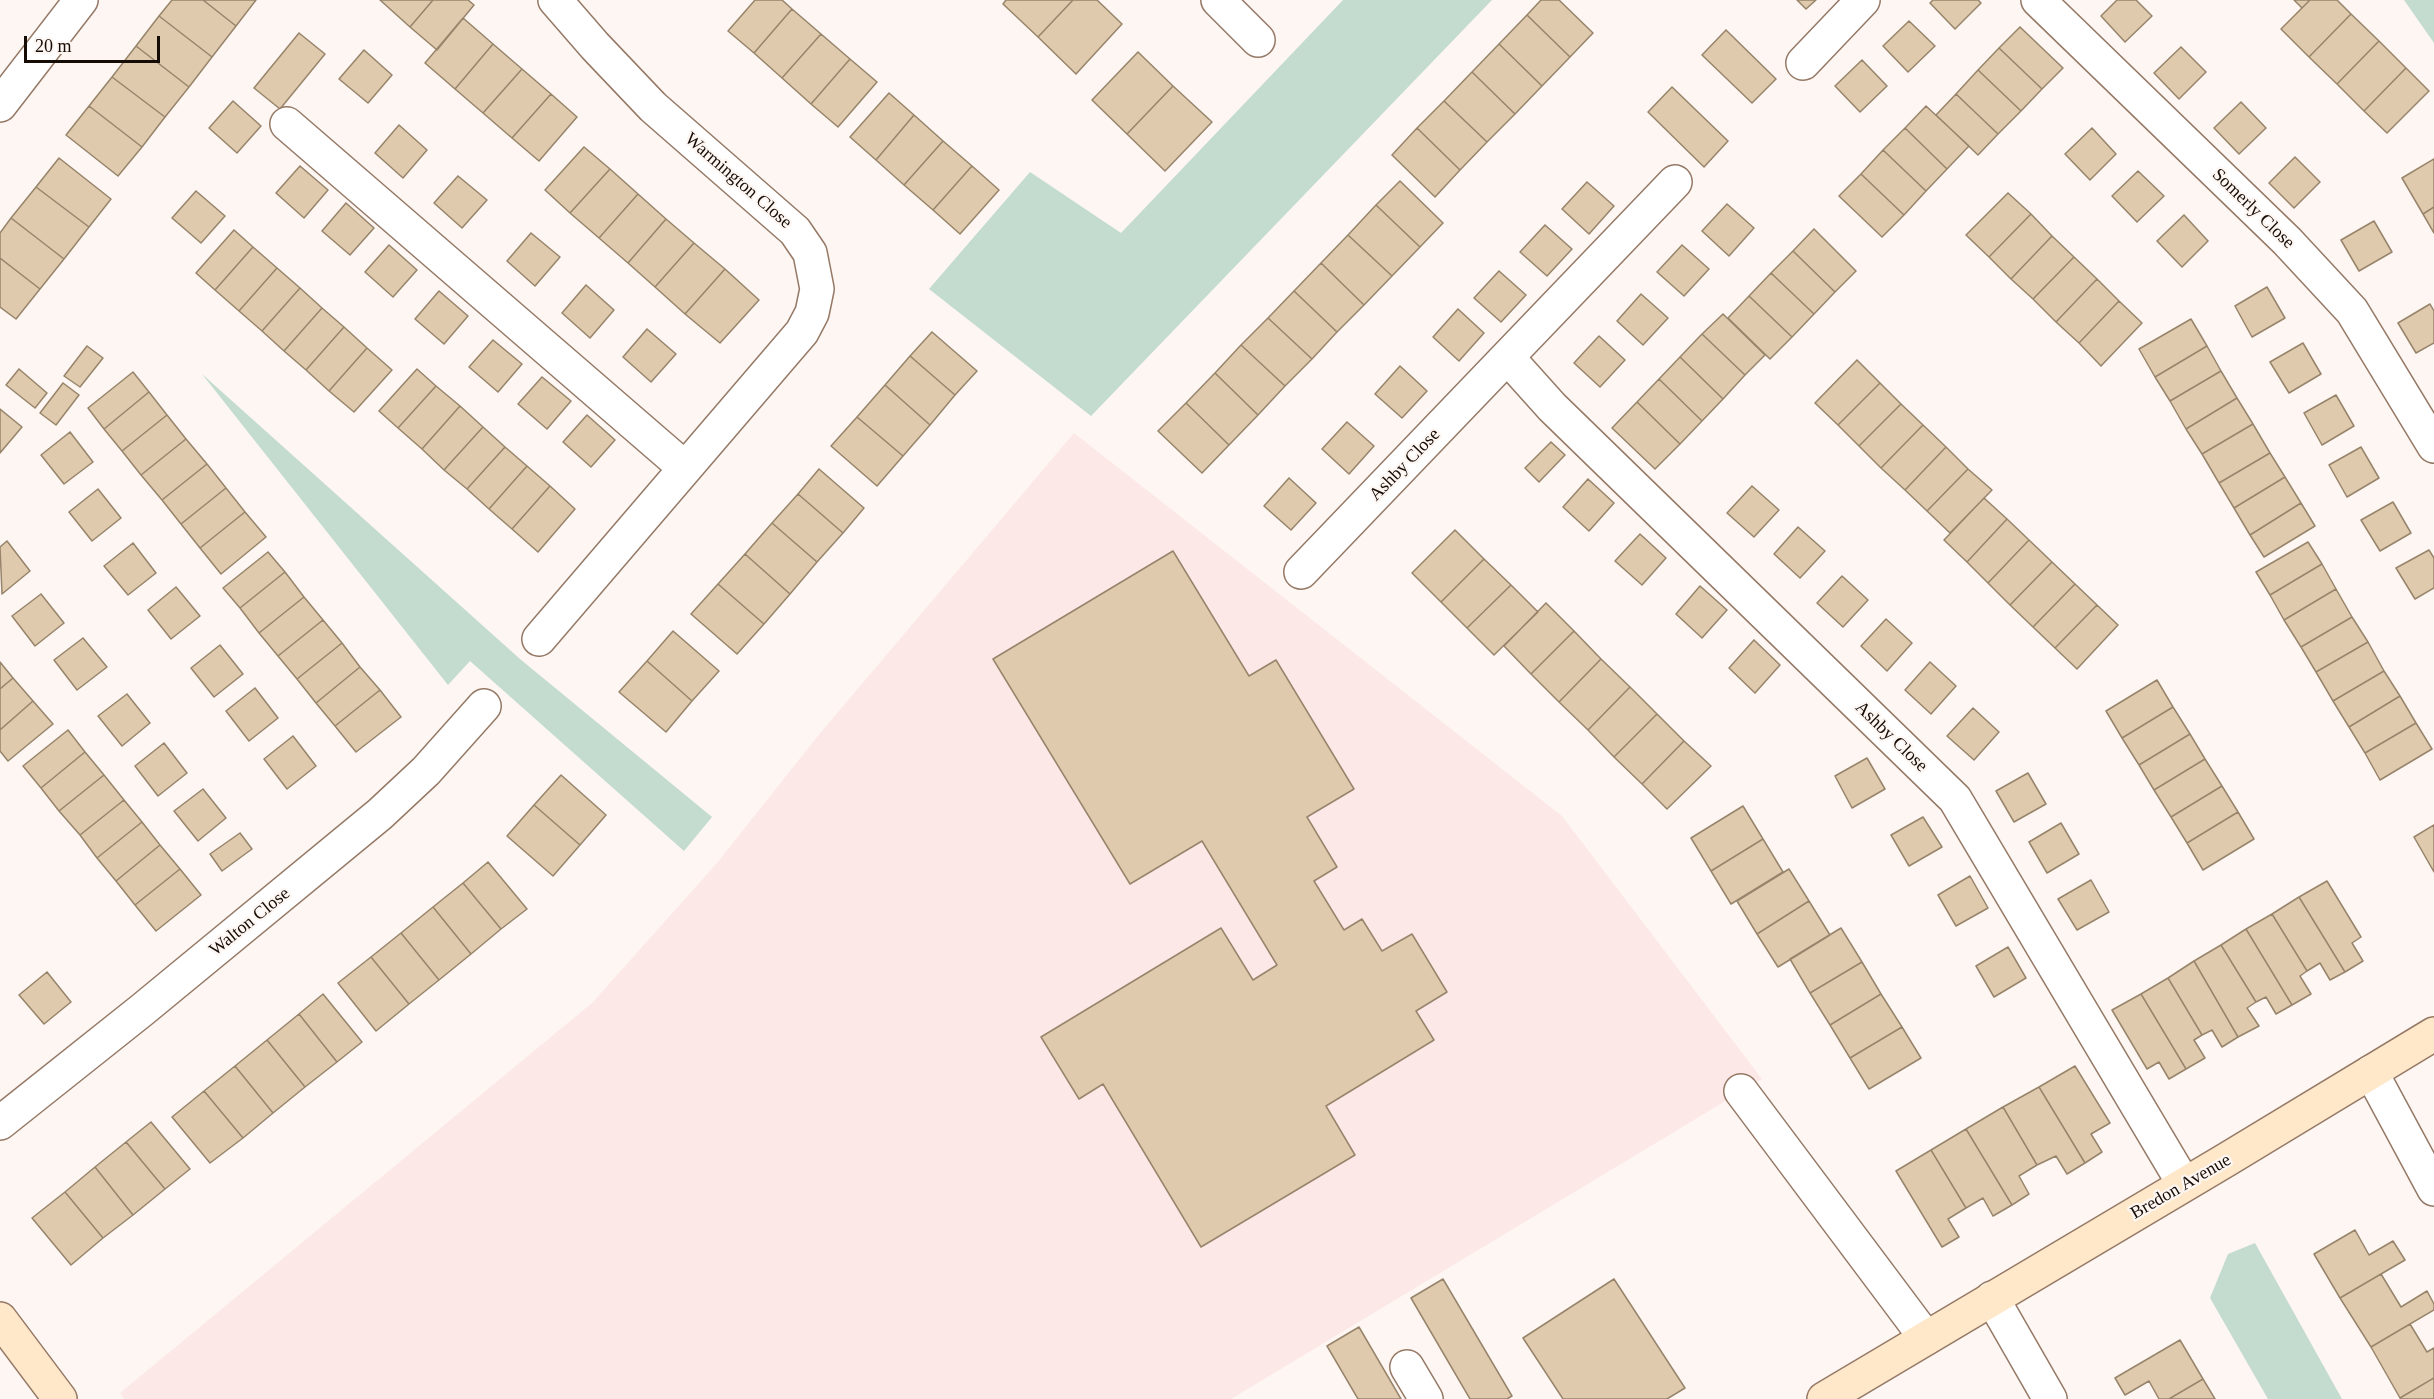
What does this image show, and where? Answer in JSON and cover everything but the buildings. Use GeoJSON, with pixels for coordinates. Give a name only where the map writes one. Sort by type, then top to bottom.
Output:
{"type":"FeatureCollection","features":[{"type":"Feature","properties":{"kind":"street"},"geometry":{"type":"LineString","coordinates":[[0,105],[81,0]]}},
{"type":"Feature","properties":{"kind":"street","name":"Warmington Close"},"geometry":{"type":"LineString","coordinates":[[539,639],[808,322],[813,313],[818,289],[813,265],[804,242],[783,219],[653,107],[587,38],[555,0]]}},
{"type":"Feature","properties":{"kind":"street"},"geometry":{"type":"LineString","coordinates":[[1218,0],[1258,40]]}},
{"type":"Feature","properties":{"kind":"street"},"geometry":{"type":"LineString","coordinates":[[1803,63],[1863,0]]}},
{"type":"Feature","properties":{"kind":"street","name":"Somerly Close"},"geometry":{"type":"LineString","coordinates":[[2038,0],[2288,241],[2352,312],[2434,446]]}},
{"type":"Feature","properties":{"kind":"street"},"geometry":{"type":"LineString","coordinates":[[287,124],[685,468]]}},
{"type":"Feature","properties":{"kind":"street","name":"Ashby Close"},"geometry":{"type":"LineString","coordinates":[[1302,572],[1675,182]]}},
{"type":"Feature","properties":{"kind":"street","name":"Ashby Close"},"geometry":{"type":"LineString","coordinates":[[1508,358],[1552,407],[1955,799],[2184,1184]]}},
{"type":"Feature","properties":{"kind":"street","name":"Walton Close"},"geometry":{"type":"LineString","coordinates":[[0,1123],[142,1011],[380,814],[426,771],[484,706]]}},
{"type":"Feature","properties":{"kind":"street","name":"Bredon Avenue"},"geometry":{"type":"LineString","coordinates":[[1824,1399],[2434,1034]]}},
{"type":"Feature","properties":{"kind":"street"},"geometry":{"type":"LineString","coordinates":[[2371,1072],[2434,1189]]}},
{"type":"Feature","properties":{"kind":"street"},"geometry":{"type":"LineString","coordinates":[[1741,1091],[1926,1338]]}},
{"type":"Feature","properties":{"kind":"street"},"geometry":{"type":"LineString","coordinates":[[1992,1298],[2050,1399]]}},
{"type":"Feature","properties":{"kind":"street"},"geometry":{"type":"LineString","coordinates":[[0,1319],[60,1399]]}},
{"type":"Feature","properties":{"kind":"street"},"geometry":{"type":"LineString","coordinates":[[1407,1367],[1426,1399]]}},
{"type":"Feature","properties":{"kind":"shaded area"},"geometry":{"type":"Polygon","coordinates":[[[1074,433],[1562,816],[1762,1079],[1231,1399],[124,1399],[120,1393],[592,1003],[717,863],[817,737],[1074,433]]]}},
{"type":"Feature","properties":{"kind":"green space"},"geometry":{"type":"Polygon","coordinates":[[[1343,0],[1492,0],[1091,416],[929,289],[1030,172],[1121,233],[1343,0]]]}},
{"type":"Feature","properties":{"kind":"green space"},"geometry":{"type":"Polygon","coordinates":[[[2404,0],[2434,0],[2434,43],[2404,0]]]}},
{"type":"Feature","properties":{"kind":"green space"},"geometry":{"type":"Polygon","coordinates":[[[202,374],[520,659],[712,817],[684,851],[470,661],[448,685],[202,374]]]}},
{"type":"Feature","properties":{"kind":"green space"},"geometry":{"type":"Polygon","coordinates":[[[2255,1243],[2342,1399],[2268,1399],[2210,1298],[2228,1254],[2255,1243]]]}}]}
